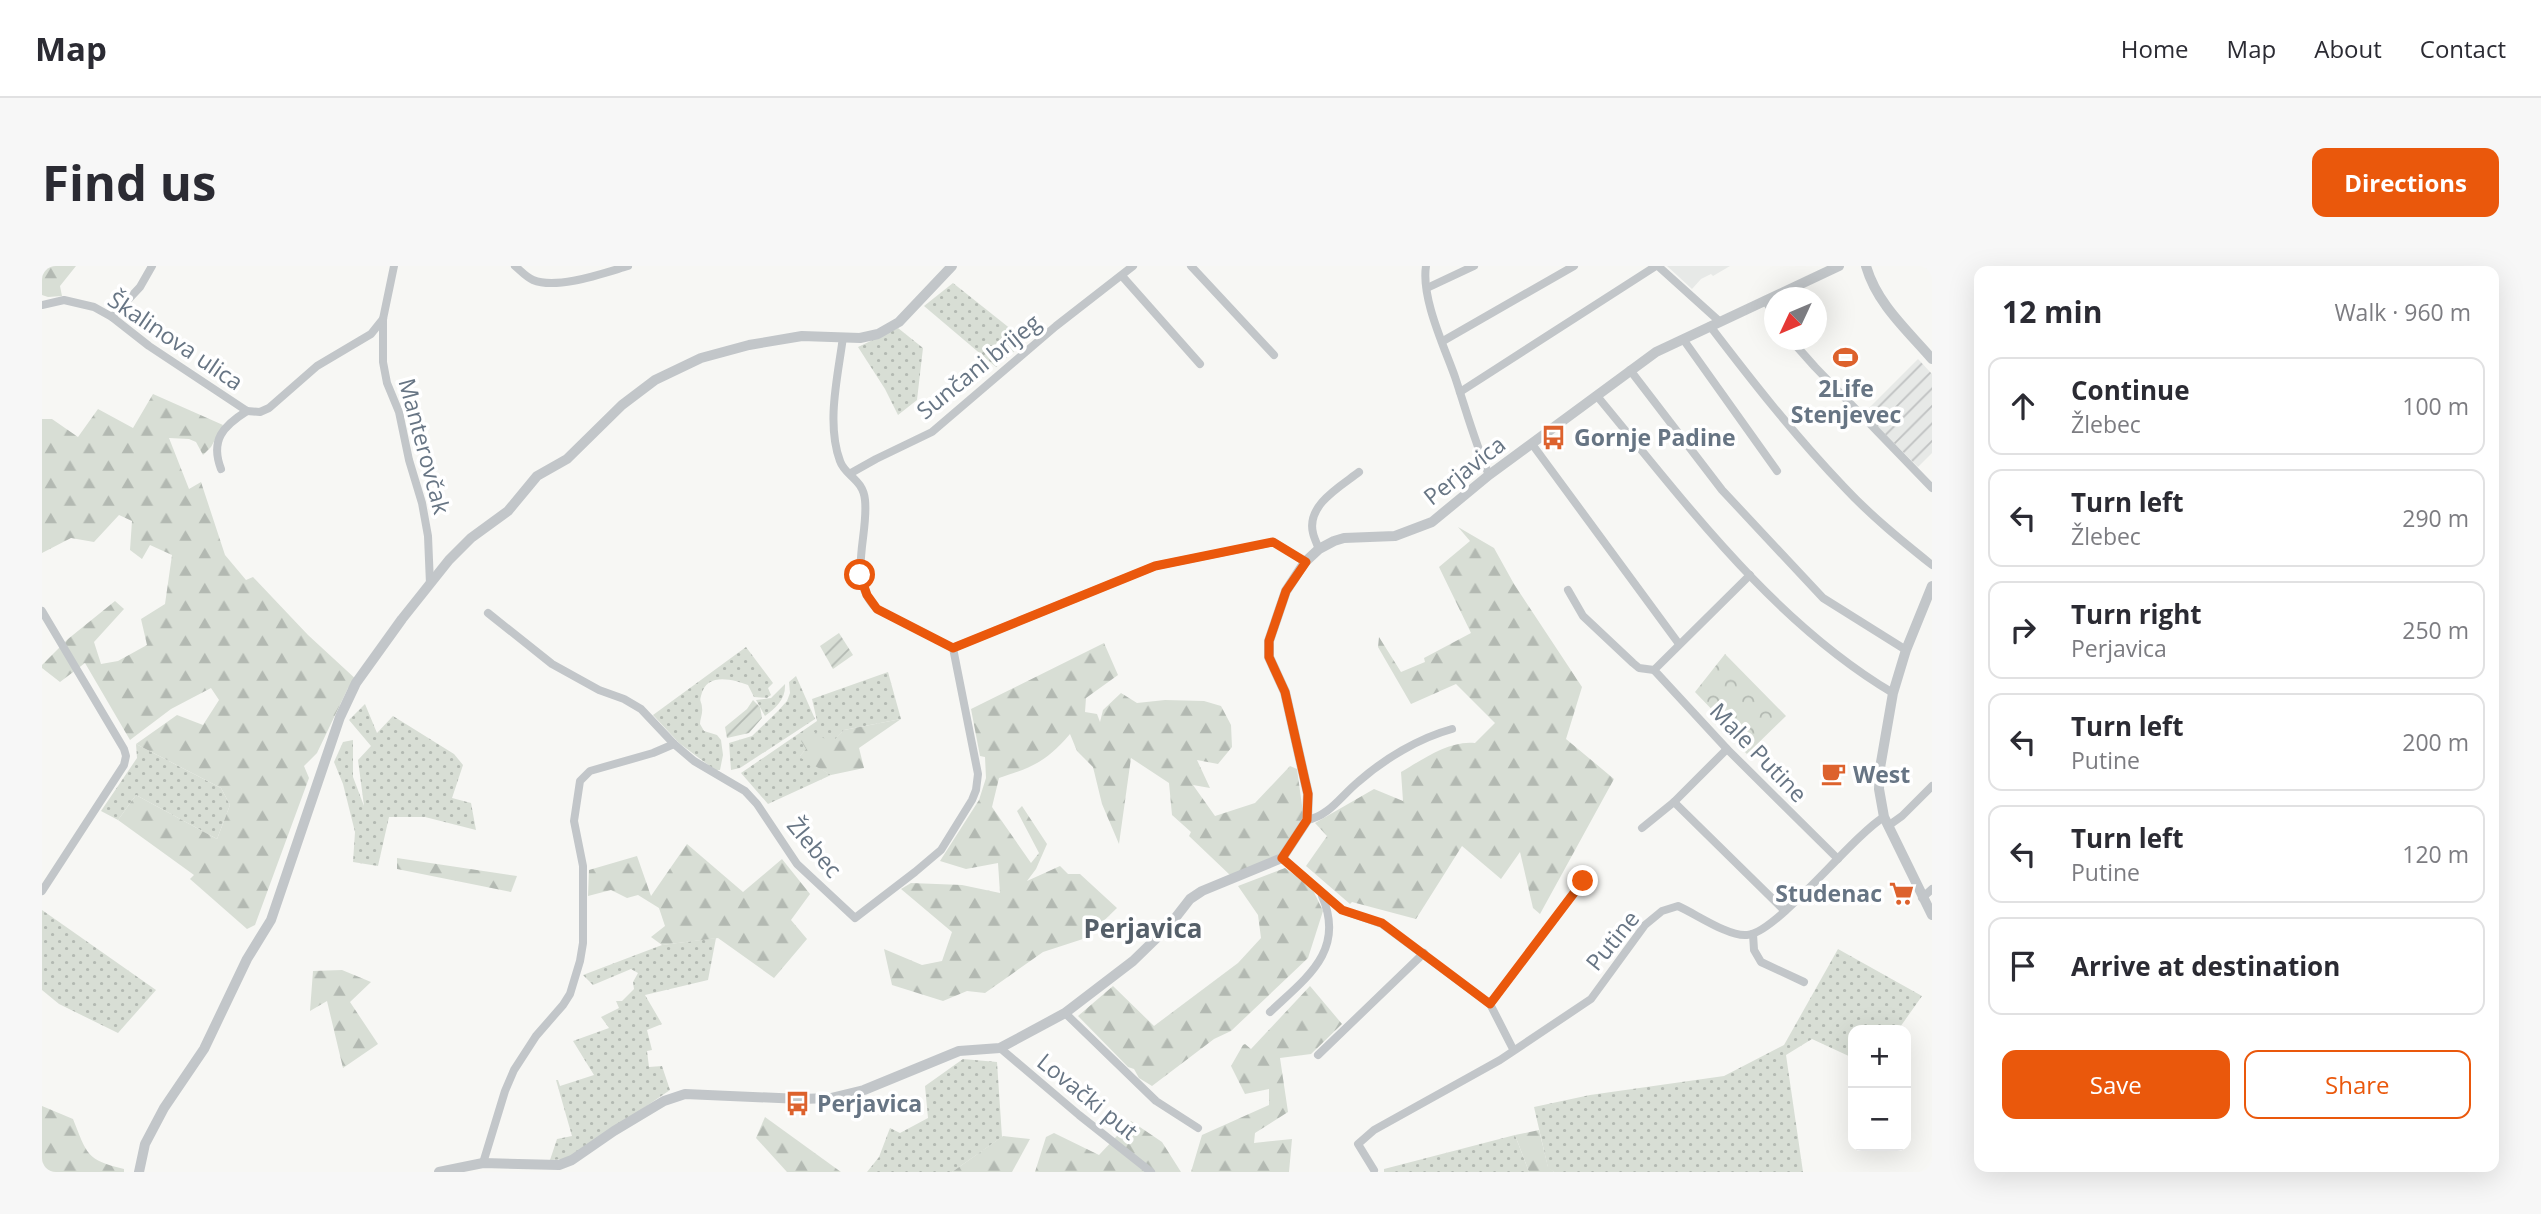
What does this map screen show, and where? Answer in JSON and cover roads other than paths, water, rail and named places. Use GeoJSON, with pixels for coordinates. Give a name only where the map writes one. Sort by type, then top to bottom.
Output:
{"type":"FeatureCollection","features":[{"type":"Feature","properties":{"kind":"street"},"geometry":{"type":"LineString","coordinates":[[112,317],[139,287],[152,266]]}},
{"type":"Feature","properties":{"kind":"street","name":"Manterovčak"},"geometry":{"type":"LineString","coordinates":[[394,266],[383,319],[383,362],[422,503],[428,536],[430,584]]}},
{"type":"Feature","properties":{"kind":"street"},"geometry":{"type":"LineString","coordinates":[[515,266],[528,277],[545,283],[583,278],[628,266]]}},
{"type":"Feature","properties":{"kind":"street"},"geometry":{"type":"LineString","coordinates":[[139,1172],[145,1144],[164,1108],[204,1049],[247,959],[271,920],[340,717],[356,683],[401,619],[449,560],[471,538],[508,512],[537,476],[567,459],[622,405],[655,380],[701,358],[749,345],[802,337],[860,338],[878,334],[899,321],[952,266]]}},
{"type":"Feature","properties":{"kind":"street","name":"Sunčani brijeg"},"geometry":{"type":"LineString","coordinates":[[851,473],[932,432],[1056,326],[1133,266]]}},
{"type":"Feature","properties":{"kind":"street"},"geometry":{"type":"LineString","coordinates":[[1191,266],[1274,355]]}},
{"type":"Feature","properties":{"kind":"street"},"geometry":{"type":"LineString","coordinates":[[1426,266],[1424,279],[1473,439],[1489,475]]}},
{"type":"Feature","properties":{"kind":"street"},"geometry":{"type":"LineString","coordinates":[[1427,288],[1474,266]]}},
{"type":"Feature","properties":{"kind":"street"},"geometry":{"type":"LineString","coordinates":[[1443,341],[1574,266]]}},
{"type":"Feature","properties":{"kind":"street"},"geometry":{"type":"LineString","coordinates":[[1460,393],[1657,266],[1715,323],[1736,362],[1844,488],[1876,519],[1932,565]]}},
{"type":"Feature","properties":{"kind":"street","name":"Perjavica"},"geometry":{"type":"LineString","coordinates":[[1793,287],[1839,266]]}},
{"type":"Feature","properties":{"kind":"street"},"geometry":{"type":"LineString","coordinates":[[1866,266],[1885,305],[1932,359]]}},
{"type":"Feature","properties":{"kind":"street"},"geometry":{"type":"LineString","coordinates":[[1122,276],[1200,365]]}},
{"type":"Feature","properties":{"kind":"street","name":"Škalinova ulica"},"geometry":{"type":"LineString","coordinates":[[42,305],[58,300],[71,300],[94,307],[247,411],[260,412],[269,408],[317,366],[371,334],[383,319]]}},
{"type":"Feature","properties":{"kind":"street","name":"Perjavica"},"geometry":{"type":"LineString","coordinates":[[1307,820],[1308,794],[1285,692],[1269,657],[1269,641],[1286,591],[1306,562],[1319,549],[1344,538],[1395,536],[1425,526],[1489,475],[1656,352],[1764,300]]}},
{"type":"Feature","properties":{"kind":"street"},"geometry":{"type":"LineString","coordinates":[[843,337],[836,394],[835,439],[842,467],[851,473],[865,496],[860,575],[869,600],[882,613],[916,627],[953,648],[1115,581],[1176,560],[1273,542],[1306,562]]}},
{"type":"Feature","properties":{"kind":"street"},"geometry":{"type":"LineString","coordinates":[[1683,339],[1777,471]]}},
{"type":"Feature","properties":{"kind":"street"},"geometry":{"type":"LineString","coordinates":[[1800,350],[1932,488]]}},
{"type":"Feature","properties":{"kind":"street"},"geometry":{"type":"LineString","coordinates":[[1630,370],[1722,490],[1823,598],[1906,650]]}},
{"type":"Feature","properties":{"kind":"street"},"geometry":{"type":"LineString","coordinates":[[1597,396],[1750,575],[1832,650],[1893,693]]}},
{"type":"Feature","properties":{"kind":"street","name":"Škalinova ulica"},"geometry":{"type":"LineString","coordinates":[[221,469],[217,455],[222,432],[229,422],[247,411]]}},
{"type":"Feature","properties":{"kind":"street"},"geometry":{"type":"LineString","coordinates":[[1532,444],[1679,644]]}},
{"type":"Feature","properties":{"kind":"street"},"geometry":{"type":"LineString","coordinates":[[1319,549],[1312,532],[1319,505],[1359,472]]}},
{"type":"Feature","properties":{"kind":"street"},"geometry":{"type":"LineString","coordinates":[[1654,670],[1750,575]]}},
{"type":"Feature","properties":{"kind":"street"},"geometry":{"type":"LineString","coordinates":[[1932,586],[1906,650],[1893,693],[1880,768],[1880,801],[1886,821],[1932,915]]}},
{"type":"Feature","properties":{"kind":"street","name":"Male Putine"},"geometry":{"type":"LineString","coordinates":[[1568,590],[1583,615],[1639,668],[1654,670],[1727,749],[1838,859]]}},
{"type":"Feature","properties":{"kind":"street"},"geometry":{"type":"LineString","coordinates":[[42,611],[124,749],[126,757],[124,765],[42,891]]}},
{"type":"Feature","properties":{"kind":"street","name":"Žlebec"},"geometry":{"type":"LineString","coordinates":[[488,613],[552,664],[641,709],[694,761],[751,796],[797,864],[855,918],[941,850],[976,790],[978,774],[953,648]]}},
{"type":"Feature","properties":{"kind":"street"},"geometry":{"type":"LineString","coordinates":[[439,1172],[483,1163],[514,1168],[559,1165],[572,1160],[664,1101],[685,1094],[801,1100],[831,1098],[864,1090],[959,1051],[1000,1048],[1065,1013],[1133,961],[1169,926],[1190,899],[1282,858],[1307,820],[1325,813],[1357,782],[1395,755],[1452,729]]}},
{"type":"Feature","properties":{"kind":"street"},"geometry":{"type":"LineString","coordinates":[[483,1163],[514,1070],[536,1036],[570,994],[580,961],[583,943],[583,866],[574,821],[580,781],[590,771],[653,753],[674,744]]}},
{"type":"Feature","properties":{"kind":"street"},"geometry":{"type":"LineString","coordinates":[[1642,828],[1674,802],[1727,749]]}},
{"type":"Feature","properties":{"kind":"street"},"geometry":{"type":"LineString","coordinates":[[1804,982],[1761,962],[1754,950],[1753,934],[1785,911],[1868,827],[1902,816],[1932,786]]}},
{"type":"Feature","properties":{"kind":"street"},"geometry":{"type":"LineString","coordinates":[[1674,802],[1785,911]]}},
{"type":"Feature","properties":{"kind":"street"},"geometry":{"type":"LineString","coordinates":[[1282,858],[1342,910],[1382,923],[1490,1004],[1513,1049]]}},
{"type":"Feature","properties":{"kind":"street"},"geometry":{"type":"LineString","coordinates":[[1490,1004],[1583,881]]}},
{"type":"Feature","properties":{"kind":"street"},"geometry":{"type":"LineString","coordinates":[[1922,898],[1932,889]]}},
{"type":"Feature","properties":{"kind":"street"},"geometry":{"type":"LineString","coordinates":[[1270,1012],[1315,970],[1322,956],[1330,934],[1328,909],[1320,891]]}},
{"type":"Feature","properties":{"kind":"street","name":"Putine"},"geometry":{"type":"LineString","coordinates":[[1374,1170],[1358,1144],[1374,1130],[1500,1060],[1591,999],[1627,946],[1645,925],[1662,911],[1678,906],[1728,931],[1744,936],[1753,934]]}},
{"type":"Feature","properties":{"kind":"street"},"geometry":{"type":"LineString","coordinates":[[1318,1055],[1424,953]]}},
{"type":"Feature","properties":{"kind":"street"},"geometry":{"type":"LineString","coordinates":[[1065,1013],[1156,1101],[1198,1128]]}},
{"type":"Feature","properties":{"kind":"street","name":"Lovački put"},"geometry":{"type":"LineString","coordinates":[[1000,1048],[1152,1172]]}},
{"type":"Feature","properties":{"kind":"place","name":"2Life Stenjevec"},"geometry":{"type":"Point","coordinates":[1846,358]}},
{"type":"Feature","properties":{"kind":"place","name":"Gornje Padine"},"geometry":{"type":"Point","coordinates":[1554,437]}},
{"type":"Feature","properties":{"kind":"place","name":"West"},"geometry":{"type":"Point","coordinates":[1833,774]}},
{"type":"Feature","properties":{"kind":"place","name":"Studenac"},"geometry":{"type":"Point","coordinates":[1902,893]}},
{"type":"Feature","properties":{"kind":"place","name":"Perjavica"},"geometry":{"type":"Point","coordinates":[797,1103]}},
{"type":"Feature","properties":{"kind":"district","name":"Perjavica"},"geometry":{"type":"Point","coordinates":[1143,928]}}]}
